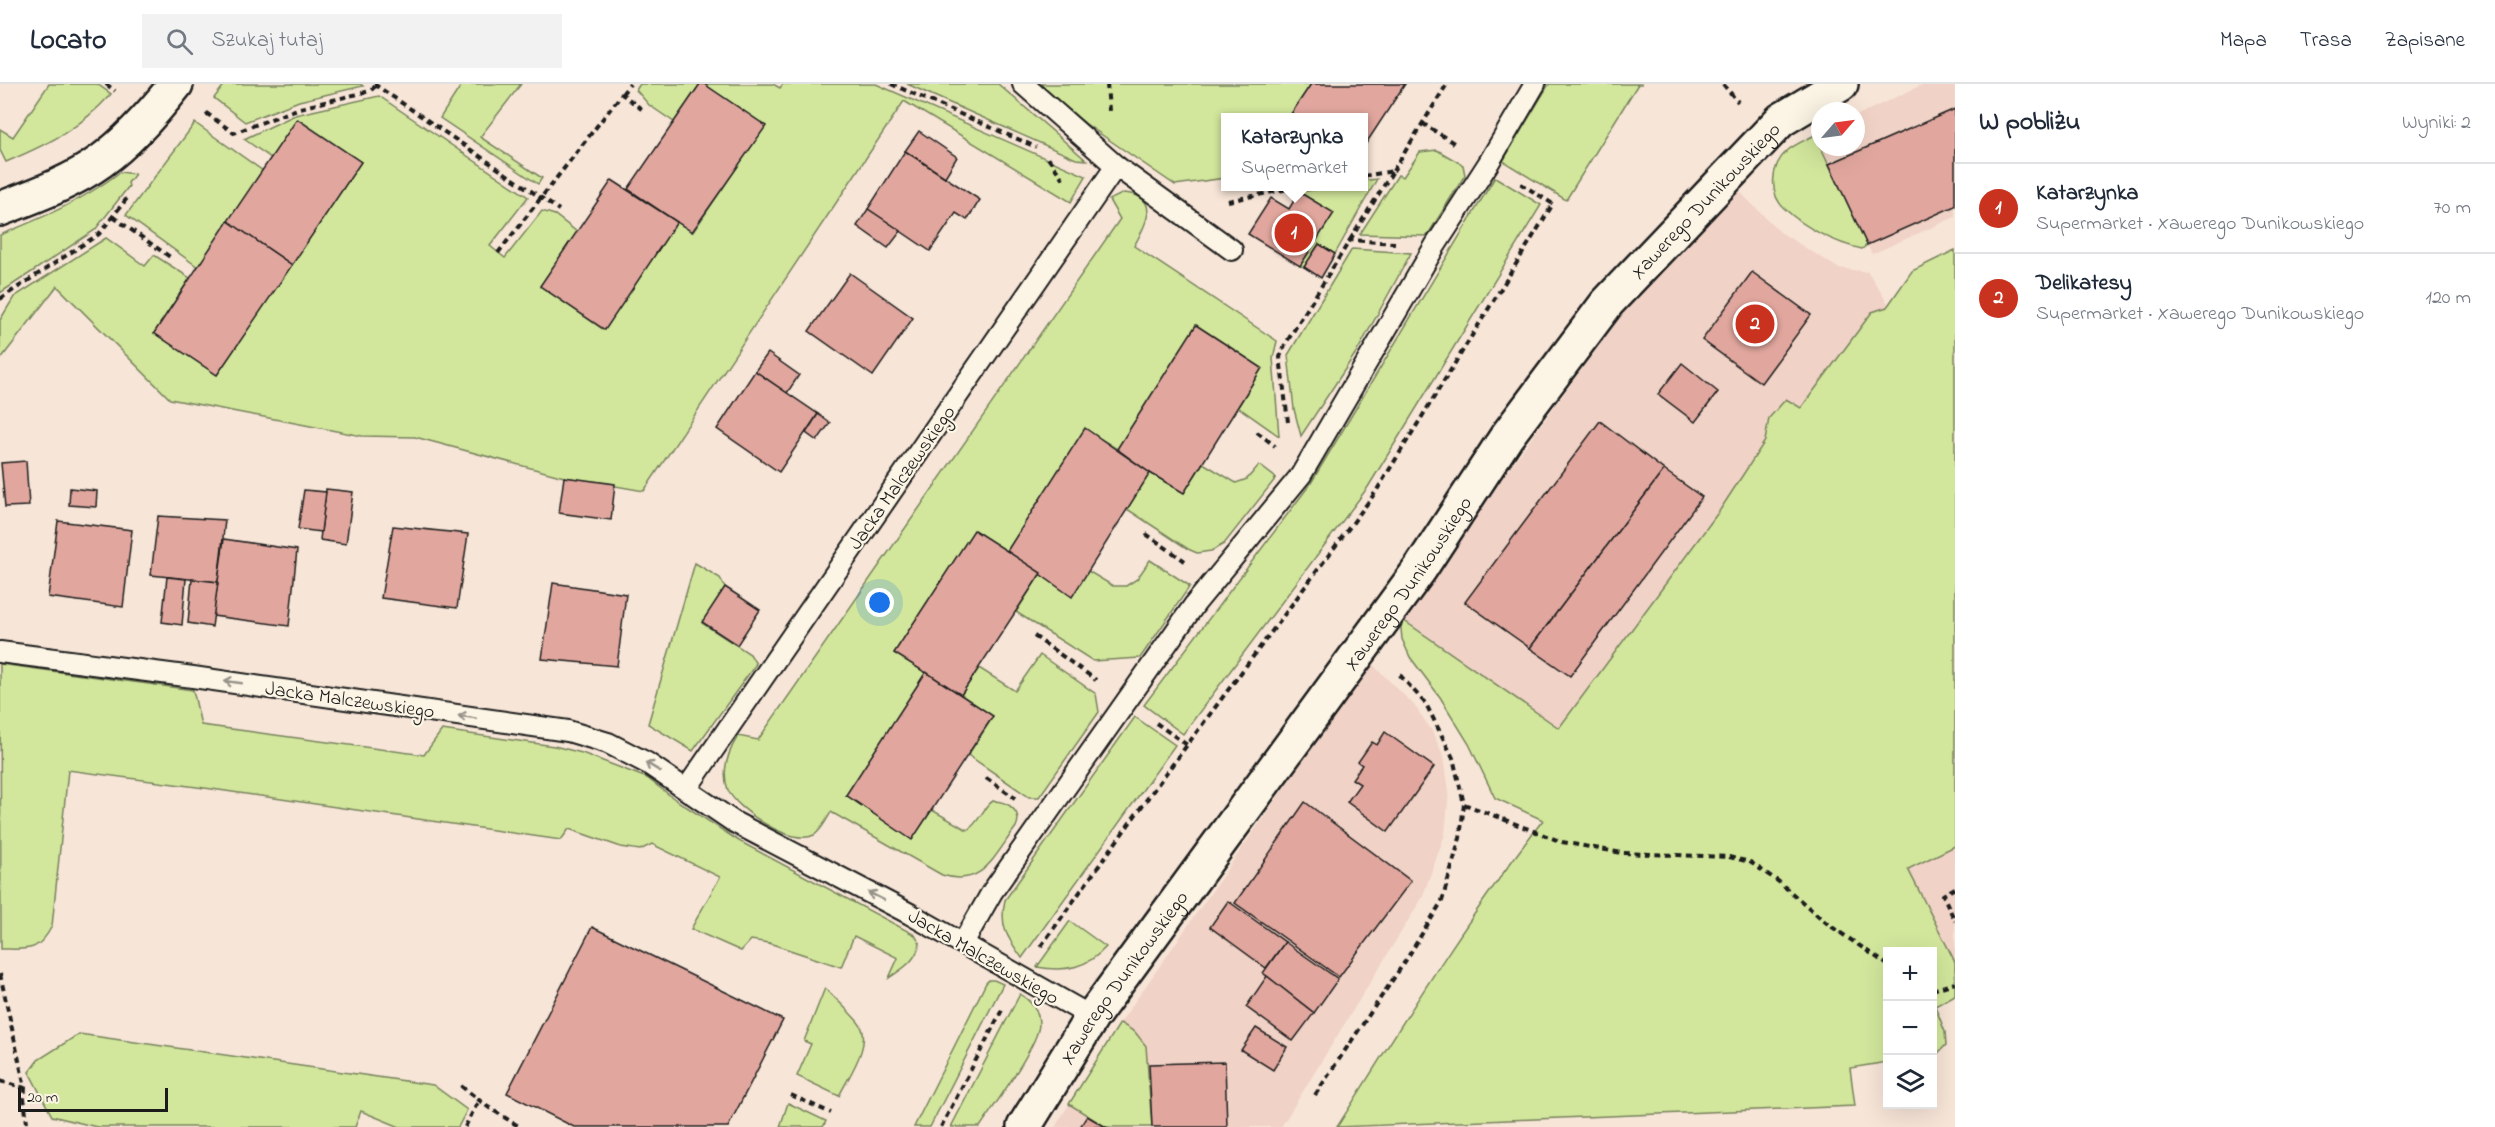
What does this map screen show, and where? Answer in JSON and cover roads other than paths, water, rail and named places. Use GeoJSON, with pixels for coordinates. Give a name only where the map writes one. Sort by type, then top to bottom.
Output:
{"type":"FeatureCollection","features":[{"type":"Feature","properties":{"kind":"street"},"geometry":{"type":"LineString","coordinates":[[0,209],[42,193],[100,162],[133,134],[176,84]]}},
{"type":"Feature","properties":{"kind":"street","name":"Xawerego Dunikowskiego"},"geometry":{"type":"LineString","coordinates":[[1024,1127],[1092,1017],[1420,569],[1507,436],[1607,303],[1781,120],[1841,84]]}},
{"type":"Feature","properties":{"kind":"lane"},"geometry":{"type":"LineString","coordinates":[[1023,84],[1116,166],[1232,250]]}},
{"type":"Feature","properties":{"kind":"lane"},"geometry":{"type":"LineString","coordinates":[[963,943],[992,892],[1195,604],[1301,475],[1435,246],[1488,164],[1535,84]]}},
{"type":"Feature","properties":{"kind":"lane","name":"Jacka Malczewskiego"},"geometry":{"type":"LineString","coordinates":[[687,788],[1116,166]]}},
{"type":"Feature","properties":{"kind":"lane","name":"Jacka Malczewskiego"},"geometry":{"type":"LineString","coordinates":[[0,652],[193,676],[568,730],[608,743],[647,763],[687,788],[734,822],[963,943],[1092,1017]]}},
{"type":"Feature","properties":{"kind":"place","name":"Katarzynka"},"geometry":{"type":"Point","coordinates":[1294,233]}},
{"type":"Feature","properties":{"kind":"place","name":"Delikatesy"},"geometry":{"type":"Point","coordinates":[1755,324]}}]}
